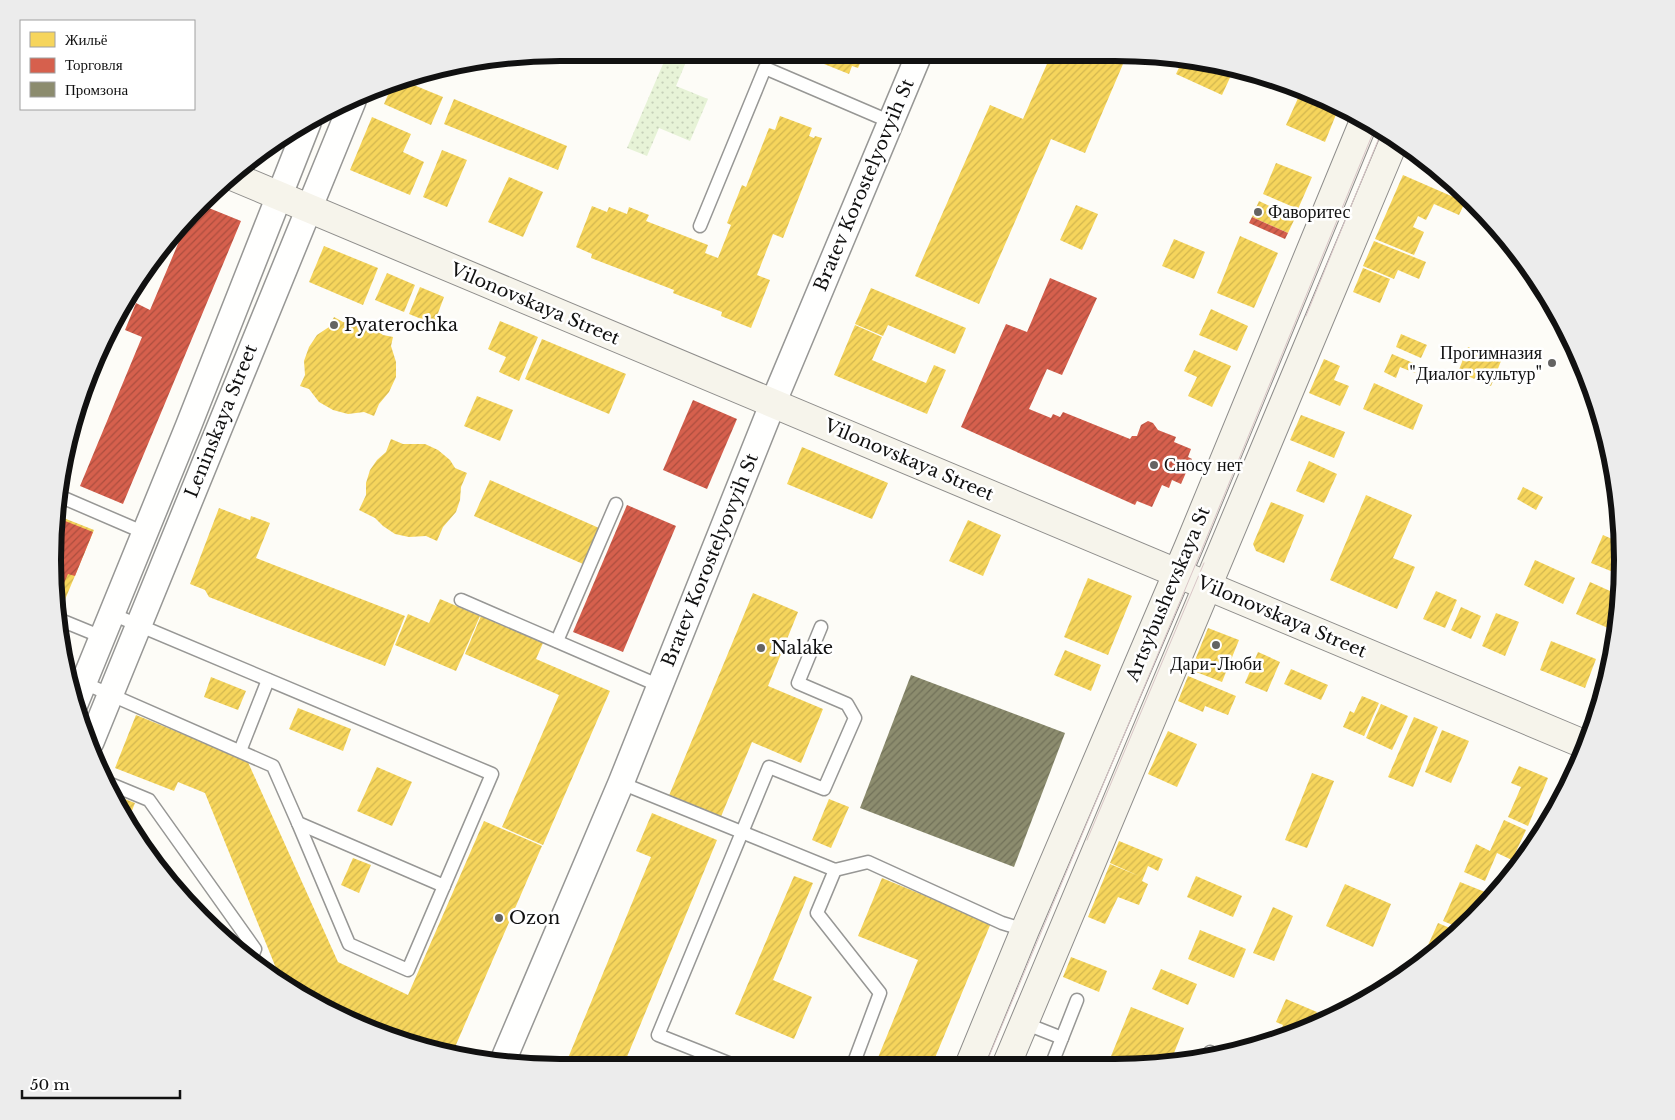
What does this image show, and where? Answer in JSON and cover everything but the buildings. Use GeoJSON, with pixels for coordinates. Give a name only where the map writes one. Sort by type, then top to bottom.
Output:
{"type":"FeatureCollection","features":[{"type":"Feature","properties":{"kind":"main road","name":"Artsybushevskaya St"},"geometry":{"type":"LineString","coordinates":[[972,1059],[1024,930],[1177,573],[1362,127]]}},
{"type":"Feature","properties":{"kind":"main road","name":"Artsybushevskaya St"},"geometry":{"type":"LineString","coordinates":[[1009,1059],[1392,145]]}},
{"type":"Feature","properties":{"kind":"main road","name":"Vilonovskaya Street"},"geometry":{"type":"LineString","coordinates":[[238,179],[1579,741]]}},
{"type":"Feature","properties":{"kind":"street","name":"Bratev Korostelyovyih St"},"geometry":{"type":"LineString","coordinates":[[505,1055],[621,783],[773,403],[916,61]]}},
{"type":"Feature","properties":{"kind":"street","name":"Leninskaya Street"},"geometry":{"type":"LineString","coordinates":[[201,432],[308,208],[349,108]]}},
{"type":"Feature","properties":{"kind":"street","name":"Leninskaya Street"},"geometry":{"type":"LineString","coordinates":[[94,736],[139,625],[187,467],[201,432],[279,196],[304,132]]}},
{"type":"Feature","properties":{"kind":"street","name":"Leninskaya Street"},"geometry":{"type":"LineString","coordinates":[[79,693],[145,533],[187,467]]}},
{"type":"Feature","properties":{"kind":"lane"},"geometry":{"type":"LineString","coordinates":[[700,226],[765,68],[891,122]]}},
{"type":"Feature","properties":{"kind":"lane"},"geometry":{"type":"LineString","coordinates":[[66,499],[145,533]]}},
{"type":"Feature","properties":{"kind":"lane"},"geometry":{"type":"LineString","coordinates":[[557,641],[616,504]]}},
{"type":"Feature","properties":{"kind":"lane"},"geometry":{"type":"LineString","coordinates":[[461,600],[660,686]]}},
{"type":"Feature","properties":{"kind":"lane"},"geometry":{"type":"LineString","coordinates":[[79,693],[111,694],[273,766],[349,944],[408,970],[492,774],[112,614]]}},
{"type":"Feature","properties":{"kind":"lane"},"geometry":{"type":"LineString","coordinates":[[66,622],[102,637]]}},
{"type":"Feature","properties":{"kind":"lane"},"geometry":{"type":"LineString","coordinates":[[718,1059],[658,1035],[770,767],[824,789],[855,718],[847,704],[798,682],[821,627]]}},
{"type":"Feature","properties":{"kind":"lane"},"geometry":{"type":"LineString","coordinates":[[240,751],[268,680]]}},
{"type":"Feature","properties":{"kind":"lane"},"geometry":{"type":"LineString","coordinates":[[621,783],[834,870],[868,862],[1024,930]]}},
{"type":"Feature","properties":{"kind":"lane"},"geometry":{"type":"LineString","coordinates":[[116,786],[149,800],[255,949],[253,954]]}},
{"type":"Feature","properties":{"kind":"lane"},"geometry":{"type":"LineString","coordinates":[[298,823],[444,886]]}},
{"type":"Feature","properties":{"kind":"lane"},"geometry":{"type":"LineString","coordinates":[[834,870],[817,914],[880,993],[854,1059]]}},
{"type":"Feature","properties":{"kind":"lane"},"geometry":{"type":"LineString","coordinates":[[1054,1059],[1077,1000]]}},
{"type":"Feature","properties":{"kind":"lane"},"geometry":{"type":"LineString","coordinates":[[1024,1023],[1062,1038]]}},
{"type":"Feature","properties":{"kind":"green space"},"geometry":{"type":"Polygon","coordinates":[[[664,61],[686,62],[676,86],[708,99],[690,141],[659,128],[647,156],[627,148],[664,61]]]}},
{"type":"Feature","properties":{"kind":"tram line"},"geometry":{"type":"LineString","coordinates":[[988,1059],[1202,549],[1373,133]]}},
{"type":"Feature","properties":{"kind":"tram line"},"geometry":{"type":"LineString","coordinates":[[1306,316],[1379,137]]}},
{"type":"Feature","properties":{"kind":"tram line"},"geometry":{"type":"LineString","coordinates":[[1087,840],[1204,563]]}},
{"type":"Feature","properties":{"kind":"place","name":"Фаворитес"},"geometry":{"type":"Point","coordinates":[1258,212]}},
{"type":"Feature","properties":{"kind":"place","name":"Pyaterochka"},"geometry":{"type":"Point","coordinates":[334,325]}},
{"type":"Feature","properties":{"kind":"place","name":"Прогимназия \"Диалог культур\""},"geometry":{"type":"Point","coordinates":[1552,363]}},
{"type":"Feature","properties":{"kind":"place","name":"Сносу нет"},"geometry":{"type":"Point","coordinates":[1154,465]}},
{"type":"Feature","properties":{"kind":"place","name":"Дари-Люби"},"geometry":{"type":"Point","coordinates":[1216,645]}},
{"type":"Feature","properties":{"kind":"place","name":"Nalake"},"geometry":{"type":"Point","coordinates":[761,648]}},
{"type":"Feature","properties":{"kind":"place","name":"Ozon"},"geometry":{"type":"Point","coordinates":[499,918]}}]}
